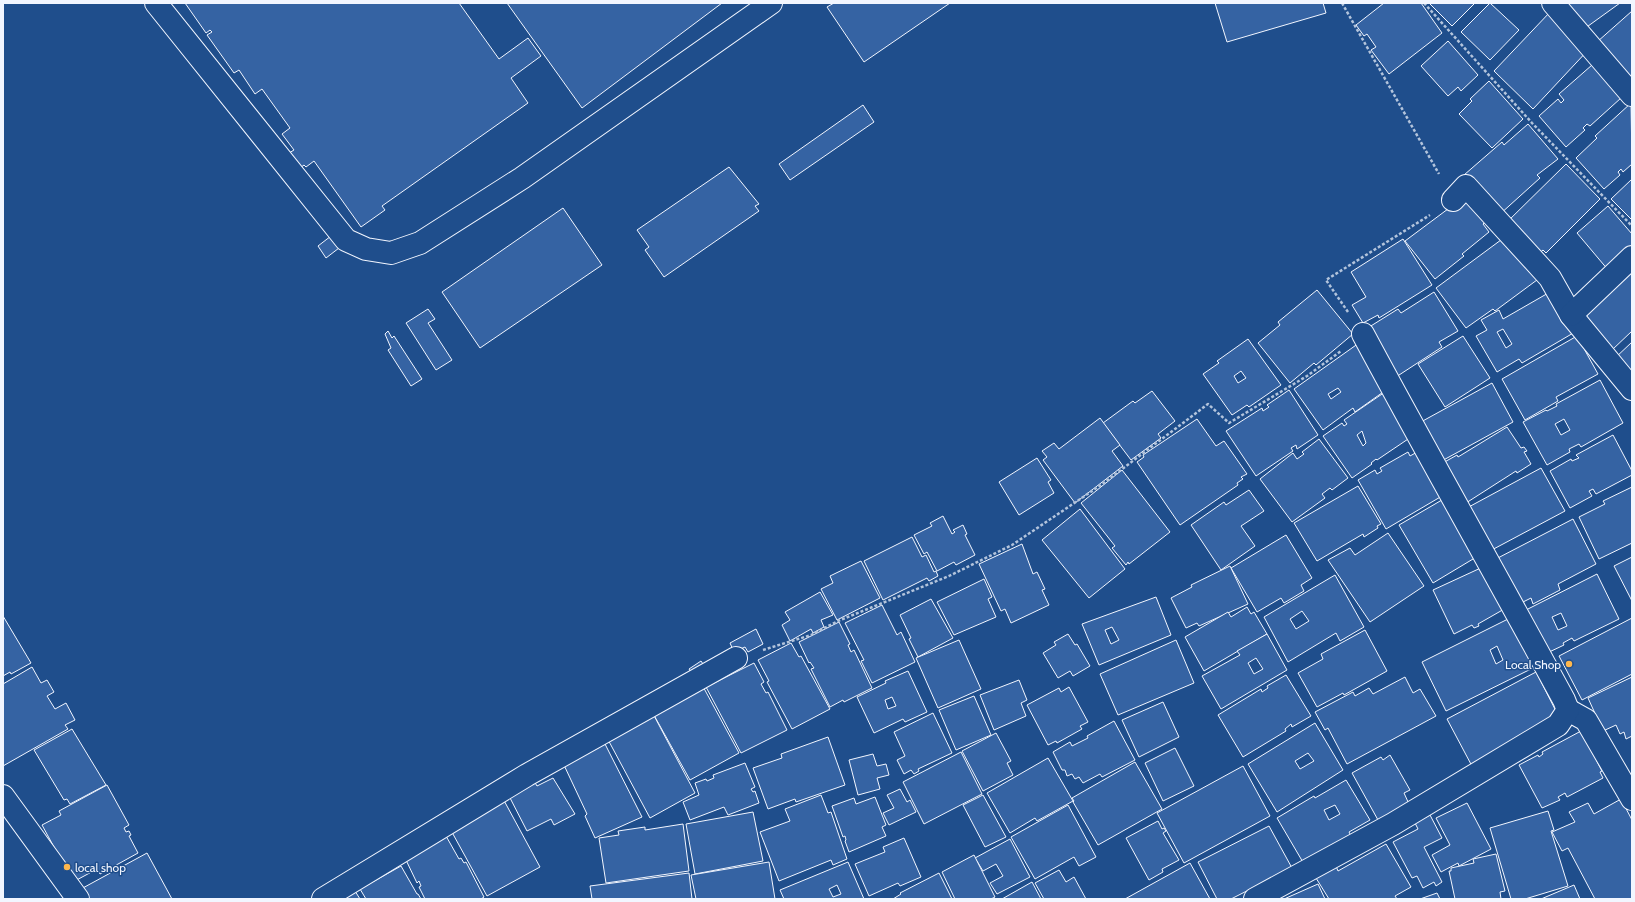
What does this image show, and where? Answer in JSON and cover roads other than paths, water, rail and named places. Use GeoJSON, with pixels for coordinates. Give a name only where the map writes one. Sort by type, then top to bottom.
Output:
{"type":"FeatureCollection","features":[{"type":"Feature","properties":{"kind":"street"},"geometry":{"type":"LineString","coordinates":[[156,3],[346,240],[366,249],[391,253],[420,243],[522,178],[771,3]]}},
{"type":"Feature","properties":{"kind":"street"},"geometry":{"type":"LineString","coordinates":[[1553,3],[1632,95]]}},
{"type":"Feature","properties":{"kind":"street"},"geometry":{"type":"LineString","coordinates":[[1453,200],[1466,186],[1550,278],[1571,315],[1632,389]]}},
{"type":"Feature","properties":{"kind":"street"},"geometry":{"type":"LineString","coordinates":[[1571,315],[1632,257]]}},
{"type":"Feature","properties":{"kind":"street"},"geometry":{"type":"LineString","coordinates":[[1363,334],[1419,439],[1516,610],[1568,710],[1586,720],[1632,799]]}},
{"type":"Feature","properties":{"kind":"street"},"geometry":{"type":"LineString","coordinates":[[323,899],[527,775],[736,658]]}},
{"type":"Feature","properties":{"kind":"street"},"geometry":{"type":"LineString","coordinates":[[1255,899],[1393,824],[1558,726],[1568,710]]}},
{"type":"Feature","properties":{"kind":"street"},"geometry":{"type":"LineString","coordinates":[[3,796],[78,899]]}},
{"type":"Feature","properties":{"kind":"place","name":"Local Shop"},"geometry":{"type":"Point","coordinates":[1569,664]}},
{"type":"Feature","properties":{"kind":"place","name":"local shop"},"geometry":{"type":"Point","coordinates":[67,867]}}]}
